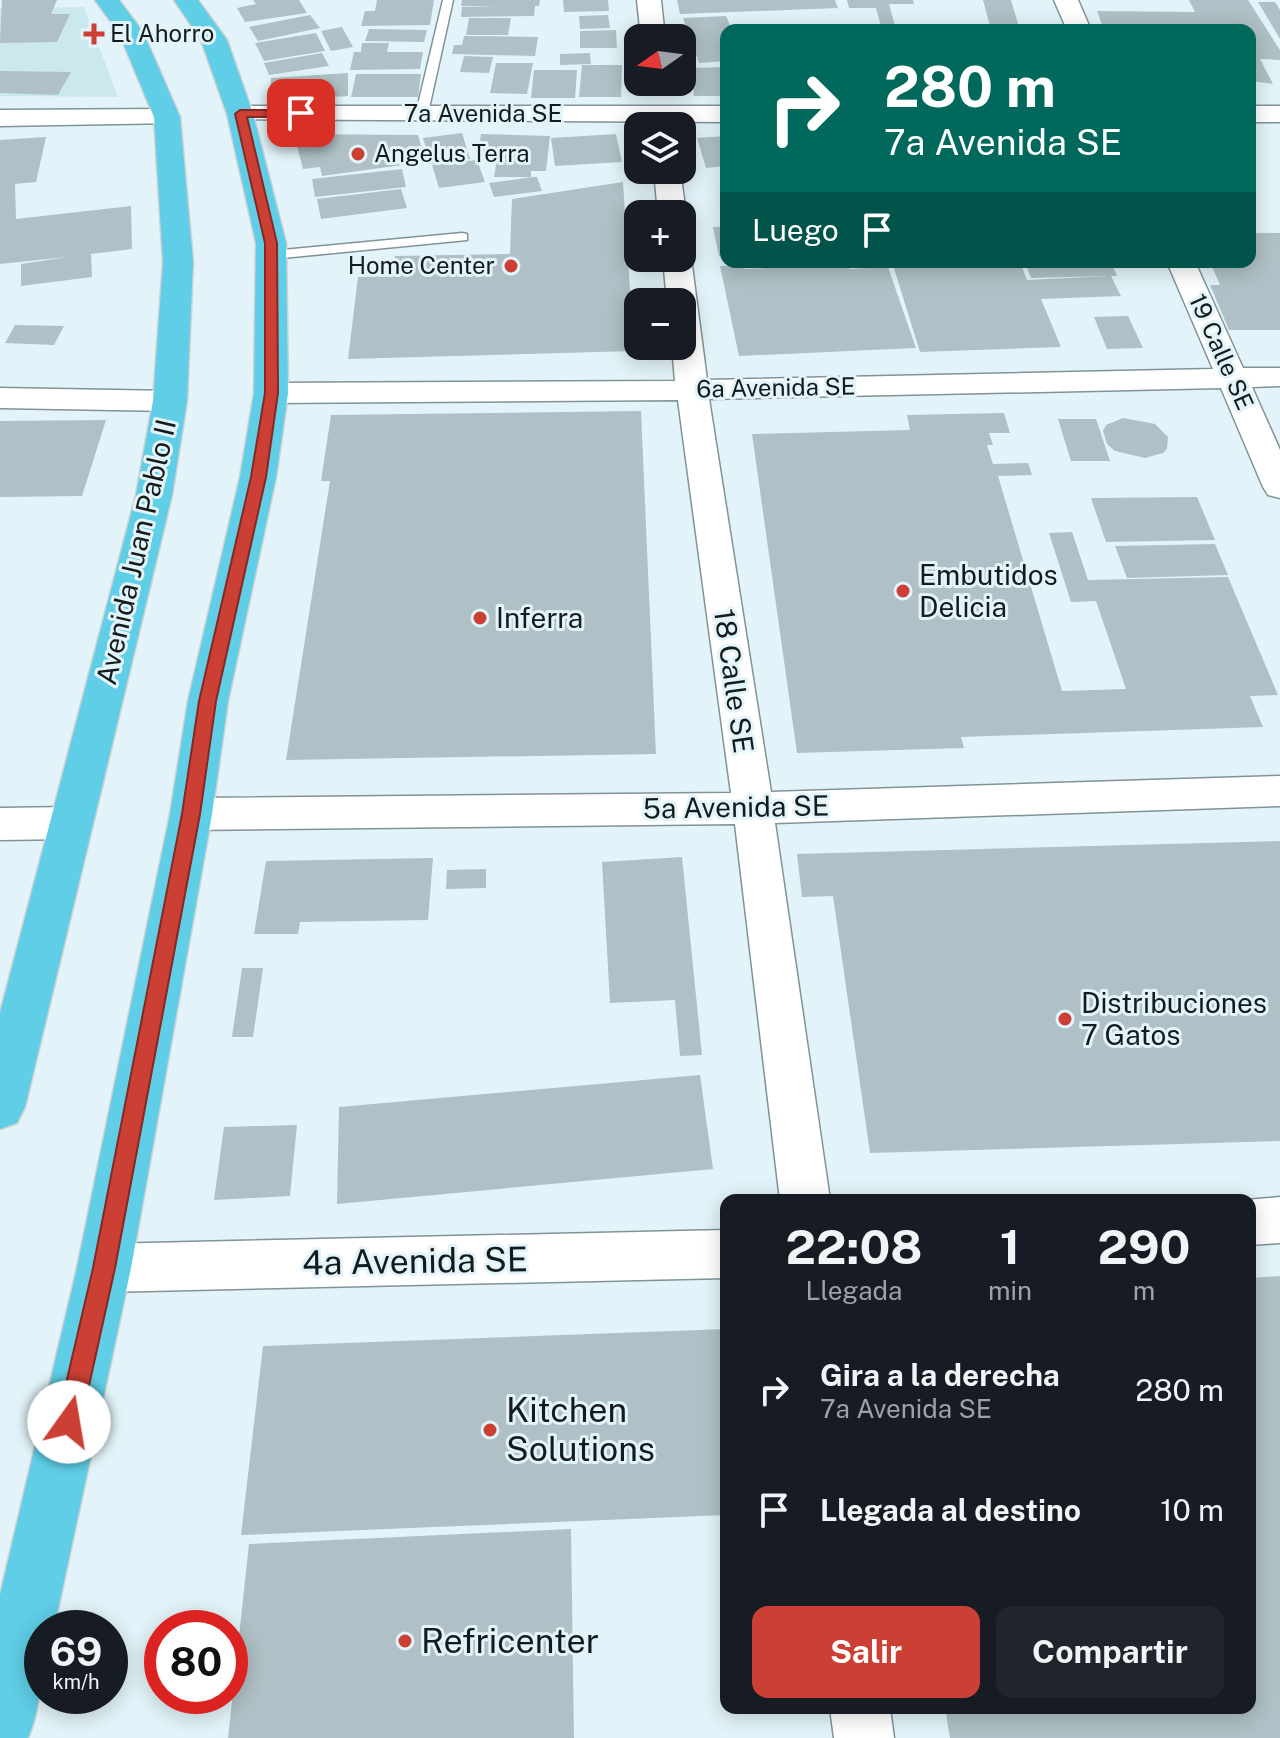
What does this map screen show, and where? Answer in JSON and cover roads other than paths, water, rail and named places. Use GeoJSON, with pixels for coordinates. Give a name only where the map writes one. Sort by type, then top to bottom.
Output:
{"type":"FeatureCollection","features":[{"type":"Feature","properties":{"kind":"highway","name":"Avenida Juan Pablo II"},"geometry":{"type":"LineString","coordinates":[[0,1107],[154,495],[170,401],[178,262],[167,117],[131,32],[107,0]]}},
{"type":"Feature","properties":{"kind":"highway"},"geometry":{"type":"LineString","coordinates":[[0,1730],[104,1268],[191,814],[208,701],[258,477],[271,393],[272,255],[240,114],[214,40],[186,0]]}},
{"type":"Feature","properties":{"kind":"street"},"geometry":{"type":"LineString","coordinates":[[649,0],[652,24]]}},
{"type":"Feature","properties":{"kind":"street"},"geometry":{"type":"LineString","coordinates":[[1066,0],[1076,24]]}},
{"type":"Feature","properties":{"kind":"street","name":"7a Avenida SE"},"geometry":{"type":"LineString","coordinates":[[240,114],[660,111],[720,114]]}},
{"type":"Feature","properties":{"kind":"street"},"geometry":{"type":"LineString","coordinates":[[1256,114],[1280,114]]}},
{"type":"Feature","properties":{"kind":"street"},"geometry":{"type":"LineString","coordinates":[[0,118],[167,117]]}},
{"type":"Feature","properties":{"kind":"street","name":"19 Calle SE"},"geometry":{"type":"LineString","coordinates":[[1184,268],[1280,487]]}},
{"type":"Feature","properties":{"kind":"street","name":"18 Calle SE"},"geometry":{"type":"LineString","coordinates":[[679,272],[692,390],[753,808],[804,1194]]}},
{"type":"Feature","properties":{"kind":"street","name":"6a Avenida SE"},"geometry":{"type":"LineString","coordinates":[[271,393],[692,390],[1280,377]]}},
{"type":"Feature","properties":{"kind":"street"},"geometry":{"type":"LineString","coordinates":[[0,398],[170,401]]}},
{"type":"Feature","properties":{"kind":"street","name":"5a Avenida SE"},"geometry":{"type":"LineString","coordinates":[[191,814],[753,808],[1280,791]]}},
{"type":"Feature","properties":{"kind":"street"},"geometry":{"type":"LineString","coordinates":[[0,824],[71,823]]}},
{"type":"Feature","properties":{"kind":"street"},"geometry":{"type":"LineString","coordinates":[[1256,1222],[1280,1220]]}},
{"type":"Feature","properties":{"kind":"street","name":"4a Avenida SE"},"geometry":{"type":"LineString","coordinates":[[104,1268],[720,1254]]}},
{"type":"Feature","properties":{"kind":"street"},"geometry":{"type":"LineString","coordinates":[[861,1714],[864,1738]]}},
{"type":"Feature","properties":{"kind":"lane"},"geometry":{"type":"LineString","coordinates":[[422,113],[448,0]]}},
{"type":"Feature","properties":{"kind":"lane"},"geometry":{"type":"LineString","coordinates":[[272,255],[462,237]]}},
{"type":"Feature","properties":{"kind":"place","name":"El Ahorro"},"geometry":{"type":"Point","coordinates":[94,34]}},
{"type":"Feature","properties":{"kind":"place","name":"Angelus Terra"},"geometry":{"type":"Point","coordinates":[358,154]}},
{"type":"Feature","properties":{"kind":"place","name":"Home Center"},"geometry":{"type":"Point","coordinates":[511,266]}},
{"type":"Feature","properties":{"kind":"place","name":"Embutidos Delicia"},"geometry":{"type":"Point","coordinates":[903,591]}},
{"type":"Feature","properties":{"kind":"place","name":"Inferra"},"geometry":{"type":"Point","coordinates":[480,618]}},
{"type":"Feature","properties":{"kind":"place","name":"Distribuciones 7 Gatos"},"geometry":{"type":"Point","coordinates":[1065,1019]}},
{"type":"Feature","properties":{"kind":"place","name":"Kitchen Solutions"},"geometry":{"type":"Point","coordinates":[490,1430]}},
{"type":"Feature","properties":{"kind":"place","name":"Refricenter"},"geometry":{"type":"Point","coordinates":[405,1641]}}]}
